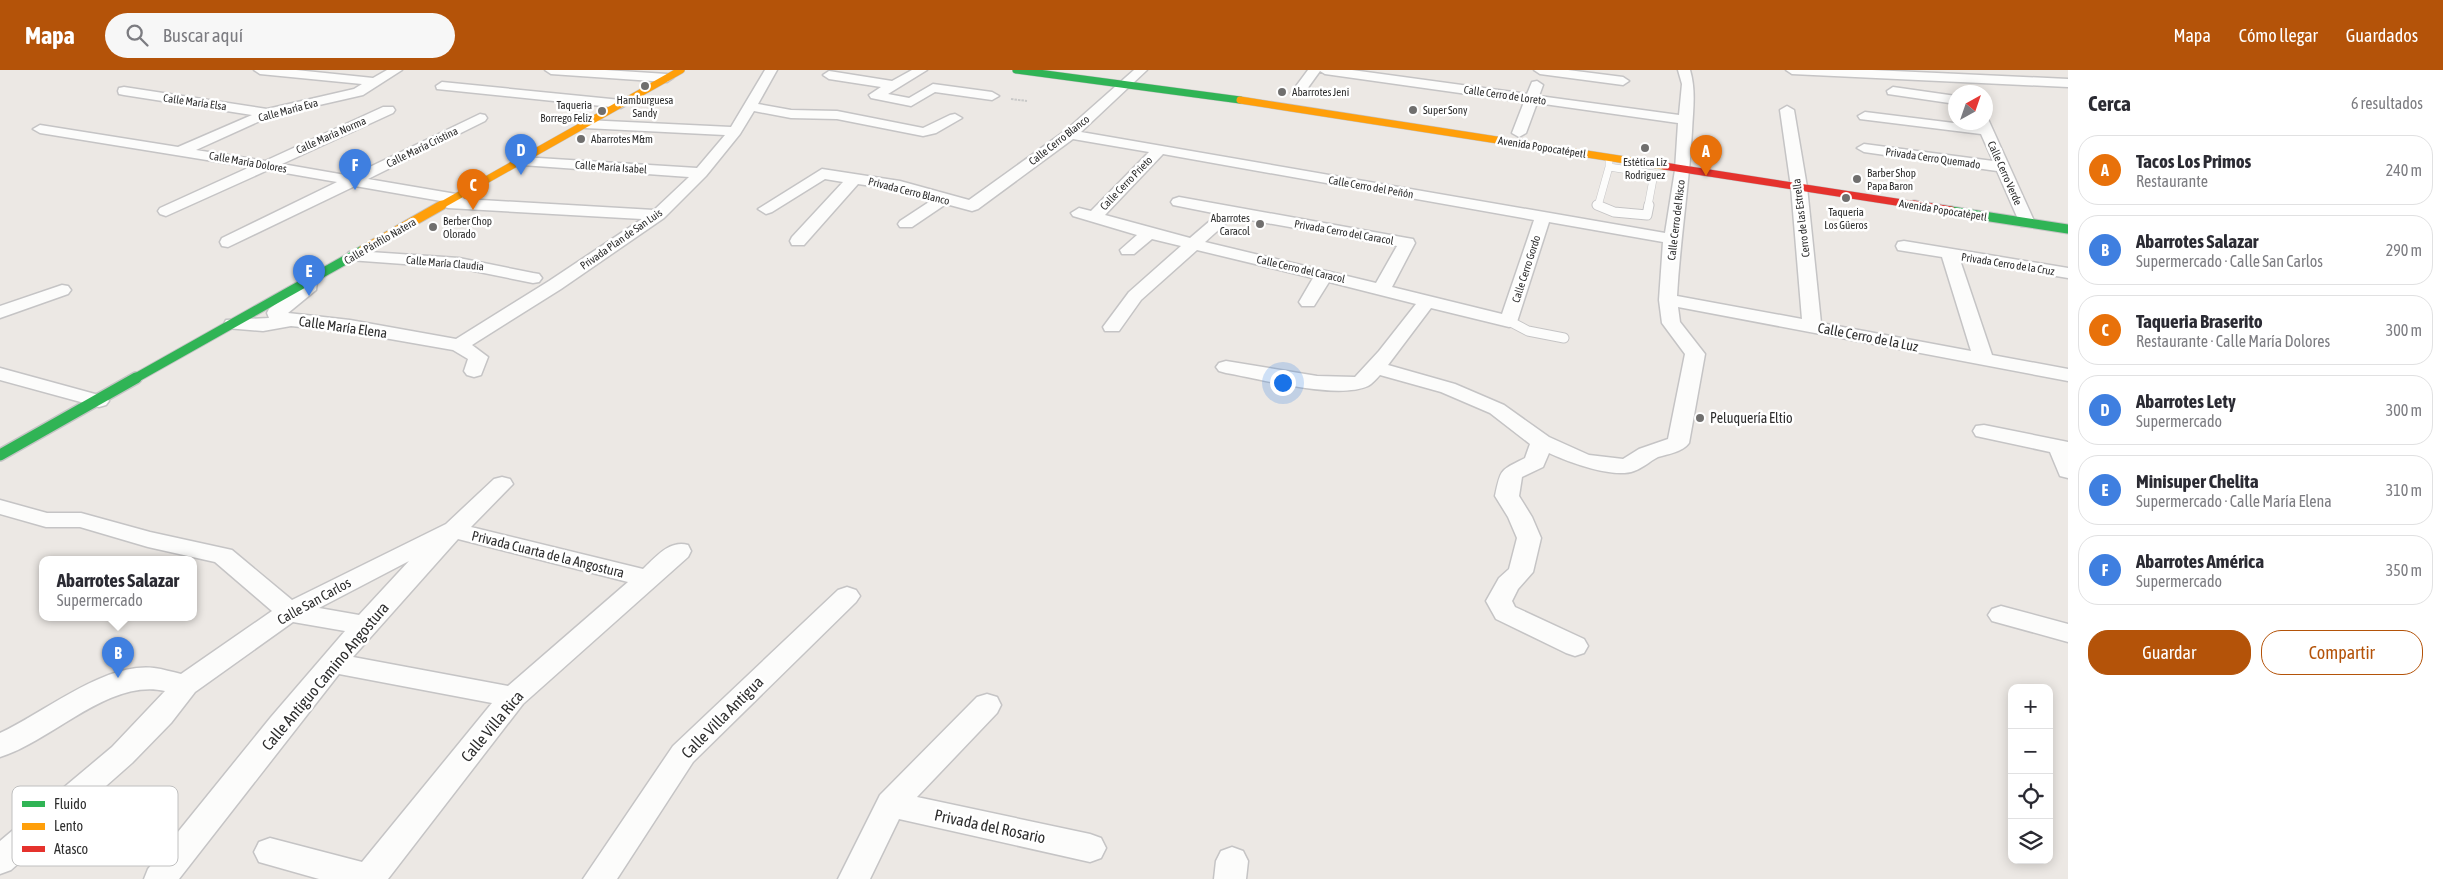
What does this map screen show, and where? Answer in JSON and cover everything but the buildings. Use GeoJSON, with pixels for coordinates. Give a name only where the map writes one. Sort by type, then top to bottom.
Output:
{"type":"FeatureCollection","features":[{"type":"Feature","properties":{"kind":"street"},"geometry":{"type":"LineString","coordinates":[[260,70],[298,72],[375,82]]}},
{"type":"Feature","properties":{"kind":"street","name":"Calle María Eva"},"geometry":{"type":"LineString","coordinates":[[180,151],[267,113],[358,92],[396,70]]}},
{"type":"Feature","properties":{"kind":"street"},"geometry":{"type":"LineString","coordinates":[[551,70],[667,78]]}},
{"type":"Feature","properties":{"kind":"street","name":"Calle Pánfilo Natera"},"geometry":{"type":"LineString","coordinates":[[0,455],[99,401],[681,70]]}},
{"type":"Feature","properties":{"kind":"street","name":"Privada Plan de San Luis"},"geometry":{"type":"LineString","coordinates":[[459,346],[555,285],[658,215],[701,173],[735,131],[771,70]]}},
{"type":"Feature","properties":{"kind":"street"},"geometry":{"type":"LineString","coordinates":[[921,70],[876,95],[911,102],[933,88],[992,96],[977,106]]}},
{"type":"Feature","properties":{"kind":"street","name":"Avenida Popocatépetl"},"geometry":{"type":"LineString","coordinates":[[1016,70],[1133,77]]}},
{"type":"Feature","properties":{"kind":"street","name":"Avenida Popocatépetl"},"geometry":{"type":"LineString","coordinates":[[1088,70],[1405,121],[1609,162],[1682,163]]}},
{"type":"Feature","properties":{"kind":"street"},"geometry":{"type":"LineString","coordinates":[[1297,93],[1314,70]]}},
{"type":"Feature","properties":{"kind":"street","name":"Calle Cerro de Loreto"},"geometry":{"type":"LineString","coordinates":[[1326,70],[1345,71],[1685,120]]}},
{"type":"Feature","properties":{"kind":"street"},"geometry":{"type":"LineString","coordinates":[[1519,134],[1541,70],[1581,73],[1623,81]]}},
{"type":"Feature","properties":{"kind":"street","name":"Calle Cerro del Risco"},"geometry":{"type":"LineString","coordinates":[[1542,442],[1584,461],[1627,466],[1647,454],[1678,443],[1695,354],[1671,323],[1668,300],[1672,239],[1682,163],[1688,84],[1684,70]]}},
{"type":"Feature","properties":{"kind":"street"},"geometry":{"type":"LineString","coordinates":[[1784,70],[1788,84]]}},
{"type":"Feature","properties":{"kind":"street"},"geometry":{"type":"LineString","coordinates":[[1792,70],[1962,80],[2068,83]]}},
{"type":"Feature","properties":{"kind":"street"},"geometry":{"type":"LineString","coordinates":[[1989,70],[2005,81]]}},
{"type":"Feature","properties":{"kind":"street"},"geometry":{"type":"LineString","coordinates":[[829,75],[894,85]]}},
{"type":"Feature","properties":{"kind":"street","name":"Calle Cerro Blanco"},"geometry":{"type":"LineString","coordinates":[[972,206],[1070,134],[1133,77]]}},
{"type":"Feature","properties":{"kind":"street"},"geometry":{"type":"LineString","coordinates":[[1962,80],[1965,85]]}},
{"type":"Feature","properties":{"kind":"street"},"geometry":{"type":"LineString","coordinates":[[442,86],[621,104]]}},
{"type":"Feature","properties":{"kind":"street","name":"Calle María Elsa"},"geometry":{"type":"LineString","coordinates":[[124,92],[267,113]]}},
{"type":"Feature","properties":{"kind":"street"},"geometry":{"type":"LineString","coordinates":[[1893,92],[1948,99]]}},
{"type":"Feature","properties":{"kind":"street"},"geometry":{"type":"LineString","coordinates":[[749,106],[791,114],[837,115],[923,132],[955,118]]}},
{"type":"Feature","properties":{"kind":"street","name":"Calle María Norma"},"geometry":{"type":"LineString","coordinates":[[166,211],[388,110]]}},
{"type":"Feature","properties":{"kind":"street","name":"Cerro de las Estrella"},"geometry":{"type":"LineString","coordinates":[[1787,110],[1801,179],[1812,327]]}},
{"type":"Feature","properties":{"kind":"street"},"geometry":{"type":"LineString","coordinates":[[1865,116],[1948,124]]}},
{"type":"Feature","properties":{"kind":"street","name":"Calle María Cristina"},"geometry":{"type":"LineString","coordinates":[[228,242],[480,118]]}},
{"type":"Feature","properties":{"kind":"street","name":"Avenida Popocatépetl"},"geometry":{"type":"LineString","coordinates":[[1405,121],[1519,134],[1682,163],[2022,211],[2068,229]]}},
{"type":"Feature","properties":{"kind":"street"},"geometry":{"type":"LineString","coordinates":[[585,124],[735,131]]}},
{"type":"Feature","properties":{"kind":"street","name":"Calle María Dolores"},"geometry":{"type":"LineString","coordinates":[[40,129],[265,165],[452,201],[658,215]]}},
{"type":"Feature","properties":{"kind":"street","name":"Calle Cerro Verde"},"geometry":{"type":"LineString","coordinates":[[1986,130],[2022,211]]}},
{"type":"Feature","properties":{"kind":"street","name":"Calle Cerro del Peñón"},"geometry":{"type":"LineString","coordinates":[[1070,134],[1672,239]]}},
{"type":"Feature","properties":{"kind":"street","name":"Privada Cerro Quemado"},"geometry":{"type":"LineString","coordinates":[[1864,148],[2002,167]]}},
{"type":"Feature","properties":{"kind":"street","name":"Calle Cerro Prieto"},"geometry":{"type":"LineString","coordinates":[[1086,215],[1159,150]]}},
{"type":"Feature","properties":{"kind":"street","name":"Calle María Isabel"},"geometry":{"type":"LineString","coordinates":[[522,161],[701,173]]}},
{"type":"Feature","properties":{"kind":"street","name":"Privada Cerro Blanco"},"geometry":{"type":"LineString","coordinates":[[766,209],[822,174],[900,186],[972,206]]}},
{"type":"Feature","properties":{"kind":"street"},"geometry":{"type":"LineString","coordinates":[[798,241],[855,178]]}},
{"type":"Feature","properties":{"kind":"street"},"geometry":{"type":"LineString","coordinates":[[906,224],[943,199]]}},
{"type":"Feature","properties":{"kind":"street","name":"Privada Cerro del Caracol"},"geometry":{"type":"LineString","coordinates":[[1179,202],[1408,243],[1382,288]]}},
{"type":"Feature","properties":{"kind":"street"},"geometry":{"type":"LineString","coordinates":[[1112,327],[1135,296],[1230,211]]}},
{"type":"Feature","properties":{"kind":"street","name":"Calle Cerro del Caracol"},"geometry":{"type":"LineString","coordinates":[[1086,215],[1194,244],[1382,288],[1509,321]]}},
{"type":"Feature","properties":{"kind":"street","name":"Calle Cerro Gordo"},"geometry":{"type":"LineString","coordinates":[[1509,321],[1543,217]]}},
{"type":"Feature","properties":{"kind":"street"},"geometry":{"type":"LineString","coordinates":[[1128,250],[1149,232]]}},
{"type":"Feature","properties":{"kind":"street","name":"Privada Cerro de la Cruz"},"geometry":{"type":"LineString","coordinates":[[1904,246],[2068,273]]}},
{"type":"Feature","properties":{"kind":"street","name":"Privada Cerro de la Cruz"},"geometry":{"type":"LineString","coordinates":[[1948,254],[1983,358]]}},
{"type":"Feature","properties":{"kind":"street","name":"Calle María Claudia"},"geometry":{"type":"LineString","coordinates":[[355,256],[459,263],[492,268],[533,278]]}},
{"type":"Feature","properties":{"kind":"street"},"geometry":{"type":"LineString","coordinates":[[1308,302],[1324,275]]}},
{"type":"Feature","properties":{"kind":"street","name":"Calle María Elena"},"geometry":{"type":"LineString","coordinates":[[308,282],[307,290],[276,312],[277,316],[291,320],[350,326],[459,346]]}},
{"type":"Feature","properties":{"kind":"street"},"geometry":{"type":"LineString","coordinates":[[0,312],[62,290]]}},
{"type":"Feature","properties":{"kind":"street","name":"Calle Cerro de la Luz"},"geometry":{"type":"LineString","coordinates":[[1668,300],[2068,375]]}},
{"type":"Feature","properties":{"kind":"street"},"geometry":{"type":"LineString","coordinates":[[1226,367],[1323,383],[1346,384],[1361,382],[1375,368],[1427,301]]}},
{"type":"Feature","properties":{"kind":"street"},"geometry":{"type":"LineString","coordinates":[[240,321],[263,325],[291,320]]}},
{"type":"Feature","properties":{"kind":"street"},"geometry":{"type":"LineString","coordinates":[[459,346],[478,357],[474,371]]}},
{"type":"Feature","properties":{"kind":"street"},"geometry":{"type":"LineString","coordinates":[[1375,368],[1448,388],[1497,409],[1542,442],[1535,462],[1511,474],[1507,496],[1529,538],[1521,572],[1508,584],[1499,601],[1506,613],[1575,646]]}},
{"type":"Feature","properties":{"kind":"street"},"geometry":{"type":"LineString","coordinates":[[0,374],[99,401]]}},
{"type":"Feature","properties":{"kind":"street"},"geometry":{"type":"LineString","coordinates":[[1984,432],[2064,448],[2068,472]]}},
{"type":"Feature","properties":{"kind":"street","name":"Calle Antiguo Camino Angostura"},"geometry":{"type":"LineString","coordinates":[[178,856],[332,662],[451,530],[502,484]]}},
{"type":"Feature","properties":{"kind":"street"},"geometry":{"type":"LineString","coordinates":[[0,507],[46,520],[81,520],[148,539],[223,556],[272,595],[289,612],[367,625]]}},
{"type":"Feature","properties":{"kind":"street","name":"Privada Cuarta de la Angostura"},"geometry":{"type":"LineString","coordinates":[[451,530],[645,578]]}},
{"type":"Feature","properties":{"kind":"street","name":"Calle San Carlos"},"geometry":{"type":"LineString","coordinates":[[86,786],[122,755],[161,716],[185,685],[289,612],[451,530]]}},
{"type":"Feature","properties":{"kind":"street","name":"Calle Villa Rica"},"geometry":{"type":"LineString","coordinates":[[370,879],[513,698],[645,578],[679,551]]}},
{"type":"Feature","properties":{"kind":"street","name":"Calle Villa Antigua"},"geometry":{"type":"LineString","coordinates":[[598,879],[683,754],[846,596]]}},
{"type":"Feature","properties":{"kind":"street"},"geometry":{"type":"LineString","coordinates":[[2001,615],[2068,633]]}},
{"type":"Feature","properties":{"kind":"street"},"geometry":{"type":"LineString","coordinates":[[332,662],[513,698]]}},
{"type":"Feature","properties":{"kind":"street"},"geometry":{"type":"LineString","coordinates":[[0,746],[22,736],[81,701],[123,681],[153,678],[185,685]]}},
{"type":"Feature","properties":{"kind":"street"},"geometry":{"type":"LineString","coordinates":[[854,879],[891,804],[987,705]]}},
{"type":"Feature","properties":{"kind":"street","name":"Privada del Rosario"},"geometry":{"type":"LineString","coordinates":[[891,804],[1090,848]]}},
{"type":"Feature","properties":{"kind":"street","name":"Calle San Carlos"},"geometry":{"type":"LineString","coordinates":[[0,860],[12,850]]}},
{"type":"Feature","properties":{"kind":"street"},"geometry":{"type":"LineString","coordinates":[[270,852],[370,879]]}},
{"type":"Feature","properties":{"kind":"street","name":"Calle Antiguo Camino Angostura"},"geometry":{"type":"LineString","coordinates":[[160,879],[170,866]]}},
{"type":"Feature","properties":{"kind":"lane"},"geometry":{"type":"LineString","coordinates":[[1609,162],[1654,174],[1646,215],[1614,212],[1597,206],[1609,162]]}},
{"type":"Feature","properties":{"kind":"lane"},"geometry":{"type":"LineString","coordinates":[[1509,321],[1528,331],[1564,338]]}},
{"type":"Feature","properties":{"kind":"traffic: fast"},"geometry":{"type":"LineString","coordinates":[[1016,70],[1240,100]]}},
{"type":"Feature","properties":{"kind":"traffic: fast"},"geometry":{"type":"LineString","coordinates":[[1951,211],[2068,229]]}},
{"type":"Feature","properties":{"kind":"traffic: fast"},"geometry":{"type":"LineString","coordinates":[[0,455],[363,250]]}},
{"type":"Feature","properties":{"kind":"traffic: slow"},"geometry":{"type":"LineString","coordinates":[[363,250],[681,70]]}},
{"type":"Feature","properties":{"kind":"traffic: slow"},"geometry":{"type":"LineString","coordinates":[[1240,100],[1664,166]]}},
{"type":"Feature","properties":{"kind":"traffic: jam"},"geometry":{"type":"LineString","coordinates":[[1664,166],[1951,211]]}},
{"type":"Feature","properties":{"kind":"place","name":"Hamburguesa Sandy"},"geometry":{"type":"Point","coordinates":[645,86]}},
{"type":"Feature","properties":{"kind":"place","name":"Abarrotes Jeni"},"geometry":{"type":"Point","coordinates":[1282,92]}},
{"type":"Feature","properties":{"kind":"place","name":"Super Sony"},"geometry":{"type":"Point","coordinates":[1413,110]}},
{"type":"Feature","properties":{"kind":"place","name":"Taqueria Borrego Feliz"},"geometry":{"type":"Point","coordinates":[602,111]}},
{"type":"Feature","properties":{"kind":"place","name":"Abarrotes M&m"},"geometry":{"type":"Point","coordinates":[581,139]}},
{"type":"Feature","properties":{"kind":"place","name":"Estética Liz Rodriguez"},"geometry":{"type":"Point","coordinates":[1645,148]}},
{"type":"Feature","properties":{"kind":"place","name":"Abarrotes Lety"},"geometry":{"type":"Point","coordinates":[521,175]}},
{"type":"Feature","properties":{"kind":"place","name":"Tacos Los Primos"},"geometry":{"type":"Point","coordinates":[1706,176]}},
{"type":"Feature","properties":{"kind":"place","name":"Barber Shop Papa Baron"},"geometry":{"type":"Point","coordinates":[1857,179]}},
{"type":"Feature","properties":{"kind":"place","name":"Abarrotes América"},"geometry":{"type":"Point","coordinates":[355,190]}},
{"type":"Feature","properties":{"kind":"place","name":"Taqueria Los Güeros"},"geometry":{"type":"Point","coordinates":[1846,198]}},
{"type":"Feature","properties":{"kind":"place","name":"Taqueria Braserito"},"geometry":{"type":"Point","coordinates":[473,210]}},
{"type":"Feature","properties":{"kind":"place","name":"Abarrotes Caracol"},"geometry":{"type":"Point","coordinates":[1260,224]}},
{"type":"Feature","properties":{"kind":"place","name":"Berber Chop Olorado"},"geometry":{"type":"Point","coordinates":[433,227]}},
{"type":"Feature","properties":{"kind":"place","name":"Minisuper Chelita"},"geometry":{"type":"Point","coordinates":[309,296]}},
{"type":"Feature","properties":{"kind":"place","name":"Peluquería Eltio"},"geometry":{"type":"Point","coordinates":[1700,418]}},
{"type":"Feature","properties":{"kind":"place","name":"Abarrotes Salazar"},"geometry":{"type":"Point","coordinates":[118,678]}}]}
